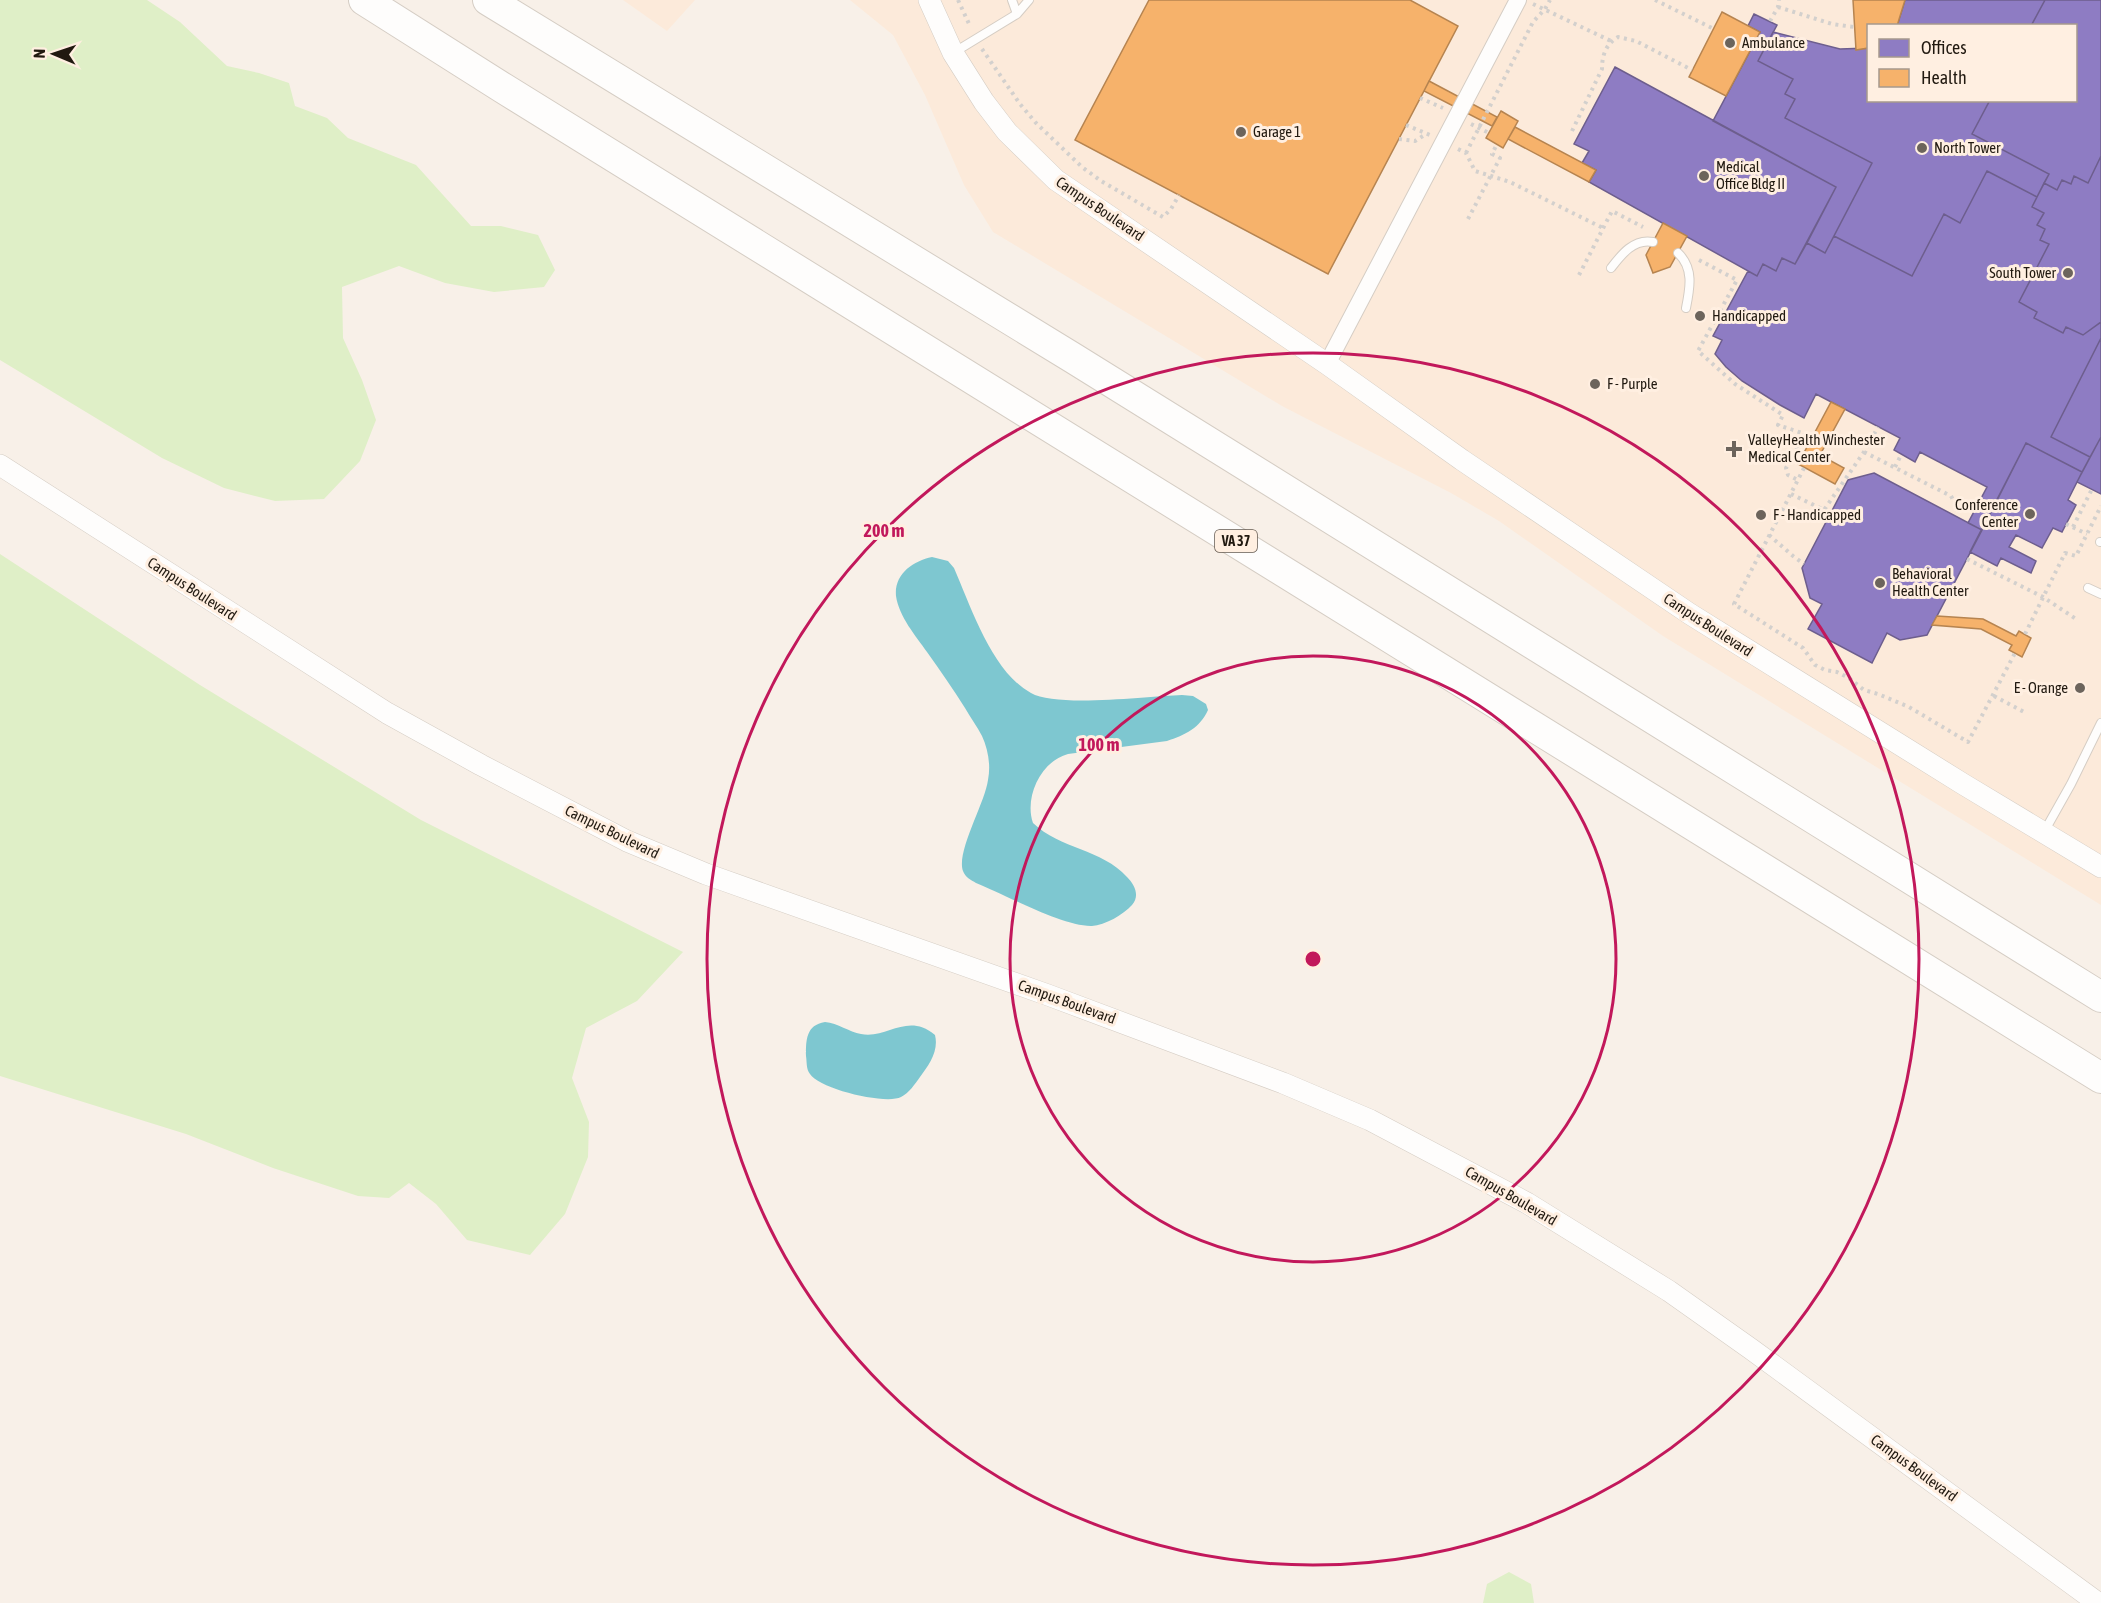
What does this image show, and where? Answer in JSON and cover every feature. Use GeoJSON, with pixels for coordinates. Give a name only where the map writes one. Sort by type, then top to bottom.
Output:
{"type":"FeatureCollection","features":[{"type":"Feature","properties":{"kind":"highway"},"geometry":{"type":"LineString","coordinates":[[488,0],[1073,358],[2096,993]]}},
{"type":"Feature","properties":{"kind":"highway"},"geometry":{"type":"LineString","coordinates":[[494,0],[520,19]]}},
{"type":"Feature","properties":{"kind":"highway","name":"VA 37"},"geometry":{"type":"LineString","coordinates":[[366,1],[2101,1078]]}},
{"type":"Feature","properties":{"kind":"street","name":"Campus Boulevard"},"geometry":{"type":"LineString","coordinates":[[929,0],[952,53],[984,102],[1030,157],[1056,180],[1690,614],[2101,867]]}},
{"type":"Feature","properties":{"kind":"street"},"geometry":{"type":"LineString","coordinates":[[1327,364],[1518,0]]}},
{"type":"Feature","properties":{"kind":"street","name":"Campus Boulevard"},"geometry":{"type":"LineString","coordinates":[[0,465],[379,708],[490,770],[627,841],[706,874],[1048,995],[1283,1083],[1380,1125],[1527,1203],[1669,1291],[2098,1603]]}},
{"type":"Feature","properties":{"kind":"lane"},"geometry":{"type":"LineString","coordinates":[[1012,0],[1017,14]]}},
{"type":"Feature","properties":{"kind":"lane"},"geometry":{"type":"LineString","coordinates":[[952,53],[1017,14],[1029,0]]}},
{"type":"Feature","properties":{"kind":"lane"},"geometry":{"type":"LineString","coordinates":[[1611,268],[1626,250],[1637,243],[1653,242]]}},
{"type":"Feature","properties":{"kind":"lane"},"geometry":{"type":"LineString","coordinates":[[1678,253],[1688,267],[1689,293],[1686,308]]}},
{"type":"Feature","properties":{"kind":"lane"},"geometry":{"type":"LineString","coordinates":[[2088,588],[2101,594]]}},
{"type":"Feature","properties":{"kind":"lane"},"geometry":{"type":"LineString","coordinates":[[2043,832],[2072,784],[2101,723]]}},
{"type":"Feature","properties":{"kind":"path"},"geometry":{"type":"LineString","coordinates":[[958,0],[977,39],[1020,104],[1082,168],[1163,217],[1179,195]]}},
{"type":"Feature","properties":{"kind":"path"},"geometry":{"type":"LineString","coordinates":[[1550,0],[1533,22],[1466,153],[1475,171],[1510,182],[1603,228]]}},
{"type":"Feature","properties":{"kind":"path"},"geometry":{"type":"LineString","coordinates":[[1655,0],[1714,29]]}},
{"type":"Feature","properties":{"kind":"path"},"geometry":{"type":"LineString","coordinates":[[1770,21],[1778,7],[1779,0]]}},
{"type":"Feature","properties":{"kind":"path"},"geometry":{"type":"LineString","coordinates":[[1778,7],[1832,24],[1854,27]]}},
{"type":"Feature","properties":{"kind":"path"},"geometry":{"type":"LineString","coordinates":[[1545,9],[1611,41]]}},
{"type":"Feature","properties":{"kind":"path"},"geometry":{"type":"LineString","coordinates":[[1572,131],[1602,69],[1602,57],[1611,41],[1618,37],[1626,38],[1692,70]]}},
{"type":"Feature","properties":{"kind":"path"},"geometry":{"type":"LineString","coordinates":[[1420,98],[1441,107]]}},
{"type":"Feature","properties":{"kind":"path"},"geometry":{"type":"LineString","coordinates":[[1399,139],[1416,141],[1427,134],[1406,125]]}},
{"type":"Feature","properties":{"kind":"path"},"geometry":{"type":"LineString","coordinates":[[1468,219],[1500,159],[1492,153],[1497,144]]}},
{"type":"Feature","properties":{"kind":"path"},"geometry":{"type":"LineString","coordinates":[[1579,275],[1612,211],[1648,230]]}},
{"type":"Feature","properties":{"kind":"path"},"geometry":{"type":"LineString","coordinates":[[1698,260],[1737,280],[1698,351],[1735,384],[1783,415],[1778,425],[1804,434],[1786,468],[1788,475],[1798,480]]}},
{"type":"Feature","properties":{"kind":"path"},"geometry":{"type":"LineString","coordinates":[[1791,494],[1824,510],[1864,452],[1878,427]]}},
{"type":"Feature","properties":{"kind":"path"},"geometry":{"type":"LineString","coordinates":[[1797,449],[1804,453]]}},
{"type":"Feature","properties":{"kind":"path"},"geometry":{"type":"LineString","coordinates":[[1864,452],[1951,496],[1958,509],[1955,516]]}},
{"type":"Feature","properties":{"kind":"path"},"geometry":{"type":"LineString","coordinates":[[1895,467],[1901,455]]}},
{"type":"Feature","properties":{"kind":"path"},"geometry":{"type":"LineString","coordinates":[[1804,468],[1734,604],[1803,648],[1815,665],[1849,678],[1864,690],[1909,707],[1968,742],[2015,653]]}},
{"type":"Feature","properties":{"kind":"path"},"geometry":{"type":"LineString","coordinates":[[2073,527],[2092,489]]}},
{"type":"Feature","properties":{"kind":"path"},"geometry":{"type":"LineString","coordinates":[[2025,634],[2065,553],[2076,556],[2101,507]]}},
{"type":"Feature","properties":{"kind":"path"},"geometry":{"type":"LineString","coordinates":[[2066,524],[2087,534]]}},
{"type":"Feature","properties":{"kind":"path"},"geometry":{"type":"LineString","coordinates":[[1769,535],[1804,564]]}},
{"type":"Feature","properties":{"kind":"path"},"geometry":{"type":"LineString","coordinates":[[1967,559],[2043,597],[2076,619]]}},
{"type":"Feature","properties":{"kind":"path"},"geometry":{"type":"LineString","coordinates":[[1994,696],[2024,711]]}},
{"type":"Feature","properties":{"kind":"shaded area"},"geometry":{"type":"Polygon","coordinates":[[[623,0],[695,0],[667,31],[623,0]]]}},
{"type":"Feature","properties":{"kind":"shaded area","name":"ValleyHealth Winchester Medical Center"},"geometry":{"type":"Polygon","coordinates":[[[850,0],[2101,0],[2101,905],[1663,636],[1499,521],[1451,493],[1282,406],[993,232],[964,185],[925,95],[893,35],[850,0]]]}},
{"type":"Feature","properties":{"kind":"green space"},"geometry":{"type":"Polygon","coordinates":[[[0,0],[147,0],[180,22],[227,66],[289,83],[295,106],[327,118],[348,138],[416,165],[471,226],[501,226],[538,235],[555,270],[544,287],[494,292],[445,283],[399,266],[342,287],[343,338],[362,380],[376,420],[360,461],[324,499],[275,501],[224,488],[162,458],[0,360],[0,0]]]}},
{"type":"Feature","properties":{"kind":"green space"},"geometry":{"type":"Polygon","coordinates":[[[0,554],[200,685],[421,820],[683,952],[637,1001],[586,1028],[572,1078],[589,1122],[588,1157],[565,1214],[530,1255],[467,1240],[436,1204],[409,1183],[389,1198],[358,1196],[273,1168],[186,1134],[0,1076],[0,554]]]}},
{"type":"Feature","properties":{"kind":"green space"},"geometry":{"type":"Polygon","coordinates":[[[1509,1572],[1531,1584],[1534,1603],[1483,1603],[1487,1584],[1509,1572]]]}},
{"type":"Feature","properties":{"kind":"water"},"geometry":{"type":"Polygon","coordinates":[[[932,557],[948,561],[954,568],[994,655],[1017,683],[1031,693],[1060,700],[1182,695],[1193,696],[1206,704],[1208,710],[1201,722],[1180,736],[1167,741],[1068,754],[1050,764],[1037,781],[1031,802],[1033,823],[1044,832],[1106,860],[1132,883],[1136,891],[1134,902],[1114,919],[1092,926],[1066,921],[976,883],[964,873],[962,863],[967,840],[988,780],[987,752],[976,725],[904,619],[896,596],[898,581],[906,570],[932,557]]]}},
{"type":"Feature","properties":{"kind":"water"},"geometry":{"type":"Polygon","coordinates":[[[825,1022],[857,1033],[871,1035],[906,1026],[915,1026],[935,1035],[936,1047],[930,1063],[916,1083],[901,1097],[882,1099],[853,1094],[816,1080],[808,1070],[806,1050],[808,1034],[814,1026],[825,1022]]]}},
{"type":"Feature","properties":{"kind":"building: Offices"},"geometry":{"type":"Polygon","coordinates":[[[1905,0],[2045,0],[2032,24],[1898,24],[1905,0]]]}},
{"type":"Feature","properties":{"kind":"building: Offices"},"geometry":{"type":"Polygon","coordinates":[[[2045,0],[2101,0],[2101,156],[2088,183],[2074,176],[2071,184],[2062,180],[2057,190],[2044,183],[2049,174],[1972,134],[1989,102],[2077,102],[2077,24],[2032,24],[2045,0]]]}},
{"type":"Feature","properties":{"kind":"building: Offices"},"geometry":{"type":"Polygon","coordinates":[[[1754,14],[1777,25],[1758,61],[1793,79],[1785,94],[1795,99],[1785,118],[1872,163],[1825,253],[1807,243],[1836,187],[1713,121],[1760,32],[1748,26],[1754,14]]]}},
{"type":"Feature","properties":{"kind":"building: Offices","name":"North Tower"},"geometry":{"type":"Polygon","coordinates":[[[1773,32],[1840,49],[1867,48],[1867,102],[1989,102],[1972,134],[2049,174],[2037,197],[1987,171],[1960,223],[1944,214],[1912,276],[1834,236],[1872,163],[1785,118],[1795,99],[1785,94],[1793,79],[1758,61],[1773,32]]]}},
{"type":"Feature","properties":{"kind":"building: Offices","name":"Medical Office Bldg II"},"geometry":{"type":"Polygon","coordinates":[[[1615,67],[1836,187],[1795,264],[1782,258],[1776,271],[1763,264],[1757,276],[1589,182],[1596,170],[1582,163],[1589,151],[1574,144],[1615,67]]]}},
{"type":"Feature","properties":{"kind":"building: Offices","name":"South Tower"},"geometry":{"type":"Polygon","coordinates":[[[2101,156],[2101,322],[2083,335],[2066,327],[2063,333],[2034,318],[2037,312],[2019,302],[2049,244],[2040,240],[2045,229],[2037,225],[2044,213],[2032,207],[2044,183],[2057,190],[2062,180],[2071,184],[2074,176],[2088,183],[2101,156]]]}},
{"type":"Feature","properties":{"kind":"building: Offices"},"geometry":{"type":"Polygon","coordinates":[[[1987,171],[2037,197],[2032,207],[2044,213],[2037,225],[2045,229],[2040,240],[2049,244],[2019,302],[2037,312],[2034,318],[2063,333],[2066,327],[2083,335],[2101,322],[2101,338],[2051,437],[2090,457],[2082,472],[2026,443],[1982,530],[1968,523],[1987,487],[1920,452],[1915,462],[1894,450],[1900,438],[1816,394],[1804,418],[1780,405],[1742,381],[1726,367],[1715,354],[1722,340],[1713,336],[1748,271],[1757,276],[1763,264],[1776,271],[1782,258],[1795,264],[1807,243],[1825,253],[1834,236],[1912,276],[1944,214],[1960,223],[1987,171]]]}},
{"type":"Feature","properties":{"kind":"building: Offices"},"geometry":{"type":"Polygon","coordinates":[[[2101,338],[2101,437],[2090,457],[2051,437],[2101,338]]]}},
{"type":"Feature","properties":{"kind":"building: Offices"},"geometry":{"type":"Polygon","coordinates":[[[2101,437],[2101,494],[2077,482],[2101,437]]]}},
{"type":"Feature","properties":{"kind":"building: Offices","name":"Conference Center"},"geometry":{"type":"Polygon","coordinates":[[[2026,443],[2082,472],[2068,500],[2076,505],[2062,532],[2053,528],[2042,548],[2016,535],[2009,547],[2036,561],[2031,573],[2001,558],[1997,566],[1970,552],[2026,443]]]}},
{"type":"Feature","properties":{"kind":"building: Offices","name":"Behavioral Health Center"},"geometry":{"type":"Polygon","coordinates":[[[1874,473],[1982,530],[1927,635],[1900,640],[1887,633],[1872,663],[1808,629],[1822,604],[1810,598],[1802,568],[1848,480],[1874,473]]]}},
{"type":"Feature","properties":{"kind":"building: Health","name":"Garage 1"},"geometry":{"type":"Polygon","coordinates":[[[1149,0],[1410,0],[1458,26],[1328,274],[1075,140],[1149,0]]]}},
{"type":"Feature","properties":{"kind":"building: Health"},"geometry":{"type":"Polygon","coordinates":[[[1853,0],[1905,0],[1898,24],[1867,24],[1867,48],[1856,50],[1853,0]]]}},
{"type":"Feature","properties":{"kind":"building: Health","name":"Ambulance"},"geometry":{"type":"Polygon","coordinates":[[[1722,12],[1760,32],[1726,96],[1689,77],[1722,12]]]}},
{"type":"Feature","properties":{"kind":"building: Health"},"geometry":{"type":"Polygon","coordinates":[[[1429,81],[1497,117],[1492,126],[1424,91],[1429,81]]]}},
{"type":"Feature","properties":{"kind":"building: Health"},"geometry":{"type":"Polygon","coordinates":[[[1501,111],[1518,121],[1503,148],[1486,138],[1501,111]]]}},
{"type":"Feature","properties":{"kind":"building: Health"},"geometry":{"type":"Polygon","coordinates":[[[1515,127],[1596,170],[1589,182],[1508,139],[1515,127]]]}},
{"type":"Feature","properties":{"kind":"building: Health"},"geometry":{"type":"Polygon","coordinates":[[[1663,223],[1687,236],[1670,267],[1653,273],[1646,255],[1663,223]]]}},
{"type":"Feature","properties":{"kind":"building: Health"},"geometry":{"type":"Polygon","coordinates":[[[1831,402],[1845,409],[1820,455],[1844,468],[1835,484],[1798,464],[1831,402]]]}},
{"type":"Feature","properties":{"kind":"building: Health"},"geometry":{"type":"Polygon","coordinates":[[[1937,616],[1983,619],[2016,636],[2019,631],[2031,638],[2022,657],[2009,650],[2012,645],[1981,629],[1932,625],[1937,616]]]}},
{"type":"Feature","properties":{"kind":"place","name":"Ambulance"},"geometry":{"type":"Point","coordinates":[1730,43]}},
{"type":"Feature","properties":{"kind":"place","name":"Garage 1"},"geometry":{"type":"Point","coordinates":[1241,132]}},
{"type":"Feature","properties":{"kind":"place","name":"North Tower"},"geometry":{"type":"Point","coordinates":[1922,148]}},
{"type":"Feature","properties":{"kind":"place","name":"Medical Office Bldg II"},"geometry":{"type":"Point","coordinates":[1704,176]}},
{"type":"Feature","properties":{"kind":"place","name":"South Tower"},"geometry":{"type":"Point","coordinates":[2068,273]}},
{"type":"Feature","properties":{"kind":"place","name":"Handicapped"},"geometry":{"type":"Point","coordinates":[1700,316]}},
{"type":"Feature","properties":{"kind":"place","name":"F - Purple"},"geometry":{"type":"Point","coordinates":[1595,384]}},
{"type":"Feature","properties":{"kind":"place","name":"ValleyHealth Winchester Medical Center"},"geometry":{"type":"Point","coordinates":[1734,449]}},
{"type":"Feature","properties":{"kind":"place","name":"Conference Center"},"geometry":{"type":"Point","coordinates":[2030,514]}},
{"type":"Feature","properties":{"kind":"place","name":"F - Handicapped"},"geometry":{"type":"Point","coordinates":[1761,515]}},
{"type":"Feature","properties":{"kind":"place","name":"Behavioral Health Center"},"geometry":{"type":"Point","coordinates":[1880,583]}},
{"type":"Feature","properties":{"kind":"place","name":"E - Orange"},"geometry":{"type":"Point","coordinates":[2080,688]}}]}
